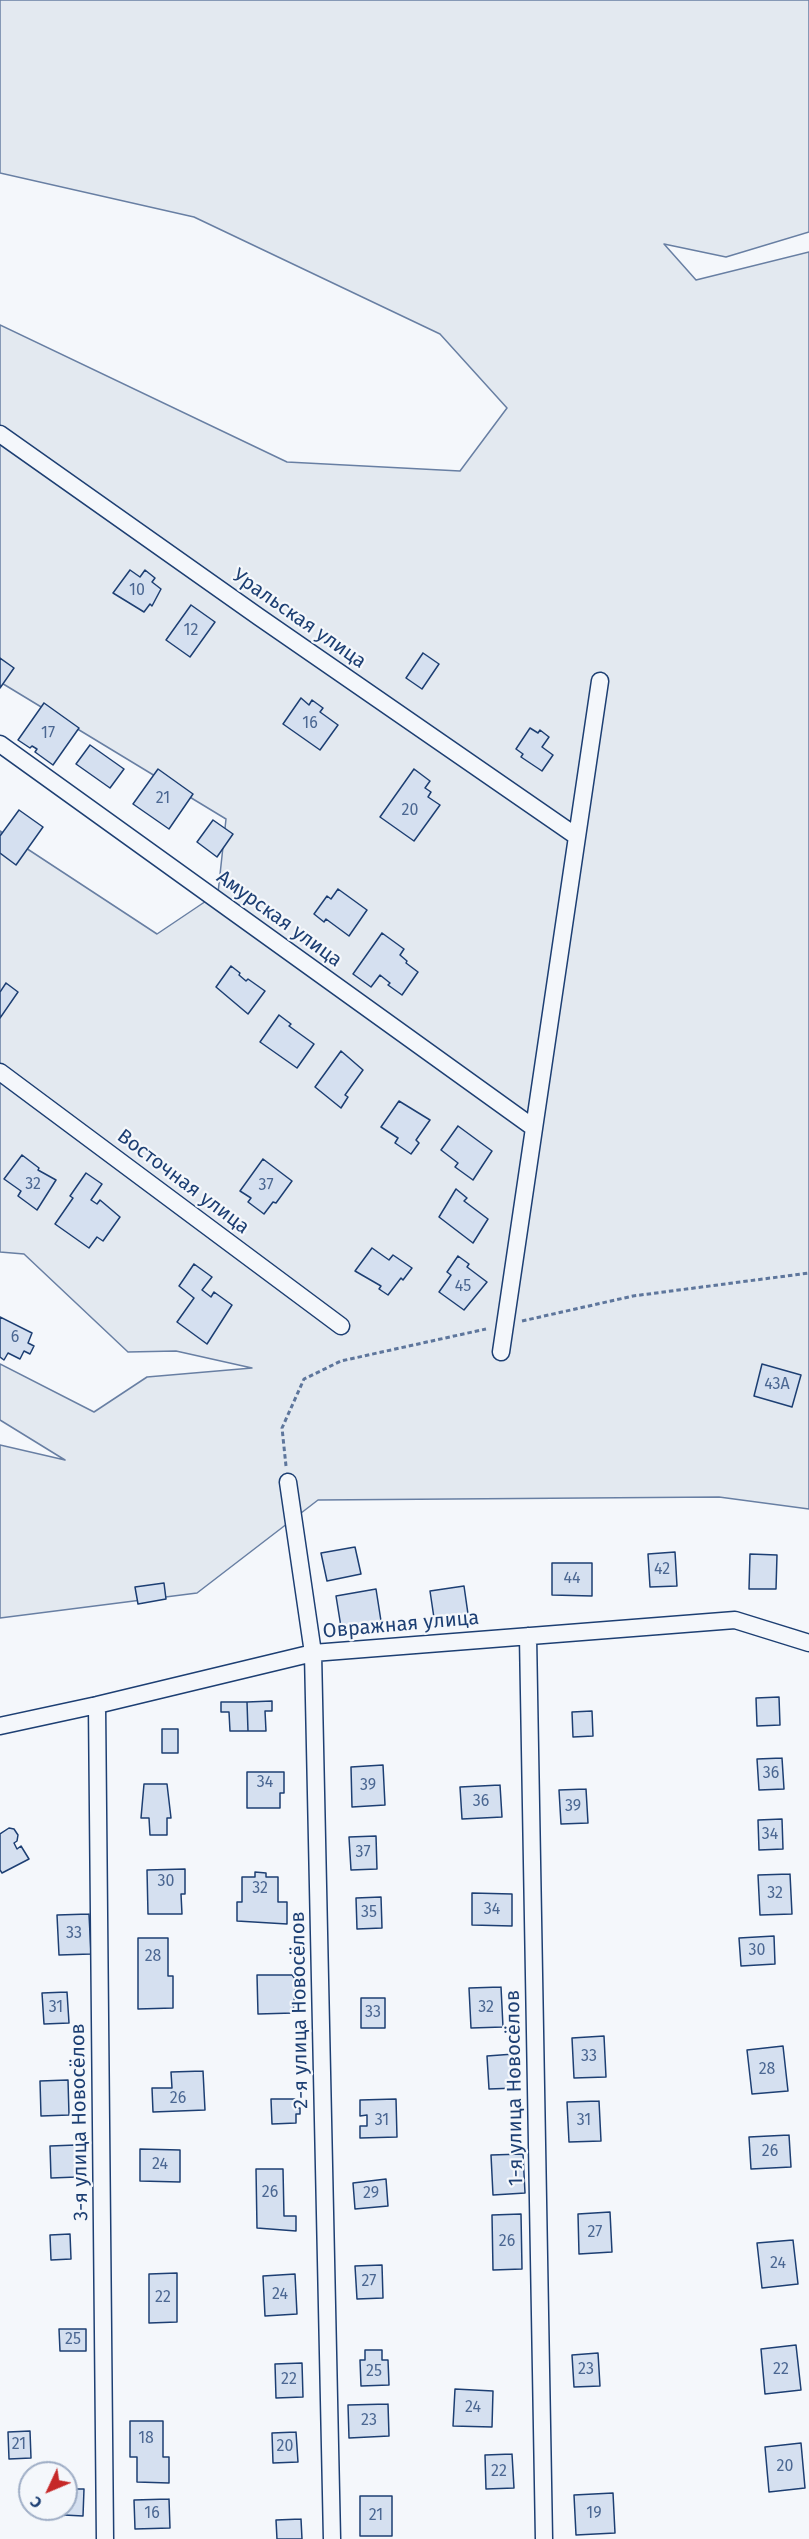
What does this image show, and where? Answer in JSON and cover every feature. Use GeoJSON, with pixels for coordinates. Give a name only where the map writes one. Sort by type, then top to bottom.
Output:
{"type":"FeatureCollection","features":[{"type":"Feature","properties":{"kind":"street","name":"Уральская улица"},"geometry":{"type":"LineString","coordinates":[[0,434],[259,617],[576,836]]}},
{"type":"Feature","properties":{"kind":"street"},"geometry":{"type":"LineString","coordinates":[[501,1352],[600,681]]}},
{"type":"Feature","properties":{"kind":"street","name":"Амурская улица"},"geometry":{"type":"LineString","coordinates":[[0,744],[534,1128]]}},
{"type":"Feature","properties":{"kind":"street","name":"Восточная улица"},"geometry":{"type":"LineString","coordinates":[[0,1072],[341,1326]]}},
{"type":"Feature","properties":{"kind":"street","name":"2-я улица Новосёлов"},"geometry":{"type":"LineString","coordinates":[[288,1482],[313,1653],[332,2539]]}},
{"type":"Feature","properties":{"kind":"street","name":"Овражная улица"},"geometry":{"type":"LineString","coordinates":[[0,1726],[313,1653],[735,1620],[809,1642]]}},
{"type":"Feature","properties":{"kind":"street","name":"1-я улица Новосёлов"},"geometry":{"type":"LineString","coordinates":[[528,1636],[544,2539]]}},
{"type":"Feature","properties":{"kind":"street","name":"3-я улица Новосёлов"},"geometry":{"type":"LineString","coordinates":[[97,1705],[105,2539]]}},
{"type":"Feature","properties":{"kind":"shaded area"},"geometry":{"type":"Polygon","coordinates":[[[0,0],[809,0],[809,232],[726,257],[664,244],[696,280],[809,252],[809,1509],[719,1497],[318,1500],[197,1593],[0,1618],[0,1445],[65,1460],[0,1420],[0,1364],[94,1412],[147,1377],[252,1368],[176,1351],[128,1352],[24,1254],[0,1252],[0,831],[157,934],[218,893],[226,819],[0,682],[0,325],[287,462],[460,471],[507,408],[440,334],[194,217],[0,173],[0,0]]]}},
{"type":"Feature","properties":{"kind":"building"},"geometry":{"type":"Polygon","coordinates":[[[130,570],[140,577],[145,570],[155,578],[152,582],[161,589],[152,606],[150,604],[144,612],[113,593],[130,570]]]}},
{"type":"Feature","properties":{"kind":"building"},"geometry":{"type":"Polygon","coordinates":[[[191,605],[215,622],[190,657],[166,640],[191,605]]]}},
{"type":"Feature","properties":{"kind":"building"},"geometry":{"type":"Polygon","coordinates":[[[423,653],[439,664],[422,689],[406,678],[423,653]]]}},
{"type":"Feature","properties":{"kind":"building"},"geometry":{"type":"Polygon","coordinates":[[[0,658],[14,668],[0,688],[0,658]]]}},
{"type":"Feature","properties":{"kind":"building"},"geometry":{"type":"Polygon","coordinates":[[[301,698],[309,705],[312,700],[323,708],[320,712],[338,725],[320,750],[283,724],[301,698]]]}},
{"type":"Feature","properties":{"kind":"building"},"geometry":{"type":"Polygon","coordinates":[[[44,703],[79,728],[53,765],[35,752],[37,749],[32,746],[30,748],[18,740],[44,703]]]}},
{"type":"Feature","properties":{"kind":"building"},"geometry":{"type":"Polygon","coordinates":[[[530,728],[538,733],[540,730],[549,737],[542,747],[553,755],[542,771],[521,757],[523,754],[516,749],[530,728]]]}},
{"type":"Feature","properties":{"kind":"building"},"geometry":{"type":"Polygon","coordinates":[[[90,745],[124,769],[110,788],[76,764],[90,745]]]}},
{"type":"Feature","properties":{"kind":"building"},"geometry":{"type":"Polygon","coordinates":[[[158,769],[193,794],[169,829],[133,804],[158,769]]]}},
{"type":"Feature","properties":{"kind":"building"},"geometry":{"type":"Polygon","coordinates":[[[414,769],[430,781],[425,788],[431,792],[428,797],[440,805],[414,841],[380,817],[414,769]]]}},
{"type":"Feature","properties":{"kind":"building"},"geometry":{"type":"Polygon","coordinates":[[[19,810],[43,827],[16,865],[0,853],[0,836],[19,810]]]}},
{"type":"Feature","properties":{"kind":"building"},"geometry":{"type":"Polygon","coordinates":[[[213,820],[233,834],[217,857],[197,842],[213,820]]]}},
{"type":"Feature","properties":{"kind":"building"},"geometry":{"type":"Polygon","coordinates":[[[338,889],[367,910],[349,936],[326,919],[324,922],[314,914],[327,896],[331,899],[338,889]]]}},
{"type":"Feature","properties":{"kind":"building"},"geometry":{"type":"Polygon","coordinates":[[[382,933],[404,949],[400,955],[418,972],[402,995],[388,985],[390,983],[380,975],[371,987],[353,974],[382,933]]]}},
{"type":"Feature","properties":{"kind":"building"},"geometry":{"type":"Polygon","coordinates":[[[231,966],[246,981],[248,979],[265,991],[248,1014],[216,987],[231,966]]]}},
{"type":"Feature","properties":{"kind":"building"},"geometry":{"type":"Polygon","coordinates":[[[6,983],[18,992],[0,1018],[0,992],[6,983]]]}},
{"type":"Feature","properties":{"kind":"building"},"geometry":{"type":"Polygon","coordinates":[[[279,1015],[291,1024],[289,1026],[314,1044],[297,1068],[260,1042],[279,1015]]]}},
{"type":"Feature","properties":{"kind":"building"},"geometry":{"type":"Polygon","coordinates":[[[341,1051],[363,1070],[345,1095],[348,1097],[341,1108],[315,1087],[341,1051]]]}},
{"type":"Feature","properties":{"kind":"building"},"geometry":{"type":"Polygon","coordinates":[[[399,1101],[430,1120],[416,1140],[419,1143],[411,1154],[395,1143],[398,1138],[381,1127],[399,1101]]]}},
{"type":"Feature","properties":{"kind":"building"},"geometry":{"type":"Polygon","coordinates":[[[458,1126],[492,1151],[473,1180],[455,1167],[458,1163],[441,1150],[458,1126]]]}},
{"type":"Feature","properties":{"kind":"building"},"geometry":{"type":"Polygon","coordinates":[[[22,1155],[39,1168],[38,1170],[56,1180],[37,1210],[18,1196],[21,1191],[4,1179],[22,1155]]]}},
{"type":"Feature","properties":{"kind":"building"},"geometry":{"type":"Polygon","coordinates":[[[263,1159],[292,1181],[276,1203],[273,1202],[264,1214],[248,1202],[251,1198],[240,1191],[263,1159]]]}},
{"type":"Feature","properties":{"kind":"building"},"geometry":{"type":"Polygon","coordinates":[[[86,1173],[102,1184],[91,1200],[97,1204],[100,1200],[120,1217],[103,1241],[97,1237],[89,1248],[55,1224],[73,1198],[70,1196],[86,1173]]]}},
{"type":"Feature","properties":{"kind":"building"},"geometry":{"type":"Polygon","coordinates":[[[456,1189],[467,1198],[464,1201],[488,1219],[473,1243],[439,1217],[456,1189]]]}},
{"type":"Feature","properties":{"kind":"building"},"geometry":{"type":"Polygon","coordinates":[[[372,1248],[389,1260],[393,1255],[412,1268],[388,1295],[379,1289],[381,1286],[355,1271],[372,1248]]]}},
{"type":"Feature","properties":{"kind":"building"},"geometry":{"type":"Polygon","coordinates":[[[458,1256],[469,1264],[467,1267],[487,1282],[464,1310],[439,1292],[451,1275],[447,1272],[458,1256]]]}},
{"type":"Feature","properties":{"kind":"building"},"geometry":{"type":"Polygon","coordinates":[[[194,1264],[212,1277],[202,1290],[211,1297],[214,1292],[232,1305],[207,1344],[177,1322],[194,1298],[179,1286],[194,1264]]]}},
{"type":"Feature","properties":{"kind":"building"},"geometry":{"type":"Polygon","coordinates":[[[0,1317],[32,1333],[28,1343],[34,1346],[30,1354],[24,1351],[20,1359],[8,1353],[4,1360],[0,1357],[0,1317]]]}},
{"type":"Feature","properties":{"kind":"building"},"geometry":{"type":"Polygon","coordinates":[[[762,1364],[801,1375],[792,1407],[754,1396],[762,1364]]]}},
{"type":"Feature","properties":{"kind":"building"},"geometry":{"type":"Polygon","coordinates":[[[355,1547],[361,1574],[327,1581],[321,1553],[355,1547]]]}},
{"type":"Feature","properties":{"kind":"building"},"geometry":{"type":"Polygon","coordinates":[[[675,1552],[677,1586],[650,1587],[648,1554],[675,1552]]]}},
{"type":"Feature","properties":{"kind":"building"},"geometry":{"type":"Polygon","coordinates":[[[750,1554],[777,1555],[776,1589],[749,1589],[750,1554]]]}},
{"type":"Feature","properties":{"kind":"building"},"geometry":{"type":"Polygon","coordinates":[[[552,1563],[592,1563],[592,1596],[552,1595],[552,1563]]]}},
{"type":"Feature","properties":{"kind":"building"},"geometry":{"type":"Polygon","coordinates":[[[164,1583],[166,1599],[138,1604],[135,1587],[164,1583]]]}},
{"type":"Feature","properties":{"kind":"building"},"geometry":{"type":"Polygon","coordinates":[[[464,1586],[468,1614],[434,1618],[430,1591],[464,1586]]]}},
{"type":"Feature","properties":{"kind":"building"},"geometry":{"type":"Polygon","coordinates":[[[376,1589],[381,1621],[341,1627],[336,1596],[376,1589]]]}},
{"type":"Feature","properties":{"kind":"building"},"geometry":{"type":"Polygon","coordinates":[[[779,1697],[780,1725],[757,1726],[756,1698],[779,1697]]]}},
{"type":"Feature","properties":{"kind":"building"},"geometry":{"type":"Polygon","coordinates":[[[272,1701],[272,1711],[265,1711],[266,1731],[248,1731],[247,1702],[272,1701]]]}},
{"type":"Feature","properties":{"kind":"building"},"geometry":{"type":"Polygon","coordinates":[[[221,1702],[247,1702],[248,1731],[230,1731],[229,1712],[221,1712],[221,1702]]]}},
{"type":"Feature","properties":{"kind":"building"},"geometry":{"type":"Polygon","coordinates":[[[592,1711],[593,1736],[573,1737],[572,1712],[592,1711]]]}},
{"type":"Feature","properties":{"kind":"building"},"geometry":{"type":"Polygon","coordinates":[[[162,1729],[178,1729],[178,1753],[162,1753],[162,1729]]]}},
{"type":"Feature","properties":{"kind":"building"},"geometry":{"type":"Polygon","coordinates":[[[782,1758],[784,1789],[759,1790],[757,1759],[782,1758]]]}},
{"type":"Feature","properties":{"kind":"building"},"geometry":{"type":"Polygon","coordinates":[[[383,1765],[385,1805],[352,1807],[351,1767],[383,1765]]]}},
{"type":"Feature","properties":{"kind":"building"},"geometry":{"type":"Polygon","coordinates":[[[247,1772],[284,1772],[284,1793],[280,1793],[280,1808],[247,1808],[247,1772]]]}},
{"type":"Feature","properties":{"kind":"building"},"geometry":{"type":"Polygon","coordinates":[[[144,1784],[167,1784],[171,1818],[167,1818],[167,1835],[150,1835],[149,1818],[141,1818],[144,1784]]]}},
{"type":"Feature","properties":{"kind":"building"},"geometry":{"type":"Polygon","coordinates":[[[500,1785],[502,1817],[462,1819],[460,1787],[500,1785]]]}},
{"type":"Feature","properties":{"kind":"building"},"geometry":{"type":"Polygon","coordinates":[[[586,1789],[588,1823],[561,1824],[559,1790],[586,1789]]]}},
{"type":"Feature","properties":{"kind":"building"},"geometry":{"type":"Polygon","coordinates":[[[782,1819],[783,1849],[759,1850],[758,1820],[782,1819]]]}},
{"type":"Feature","properties":{"kind":"building"},"geometry":{"type":"Polygon","coordinates":[[[9,1828],[14,1829],[18,1835],[14,1843],[17,1849],[21,1846],[29,1859],[2,1873],[0,1870],[0,1834],[9,1828]]]}},
{"type":"Feature","properties":{"kind":"building"},"geometry":{"type":"Polygon","coordinates":[[[376,1836],[377,1869],[351,1870],[349,1837],[376,1836]]]}},
{"type":"Feature","properties":{"kind":"building"},"geometry":{"type":"Polygon","coordinates":[[[185,1869],[185,1894],[181,1894],[182,1914],[148,1914],[147,1870],[185,1869]]]}},
{"type":"Feature","properties":{"kind":"building"},"geometry":{"type":"Polygon","coordinates":[[[255,1872],[266,1873],[266,1877],[278,1877],[278,1902],[287,1902],[287,1924],[237,1921],[237,1902],[242,1902],[242,1877],[255,1877],[255,1872]]]}},
{"type":"Feature","properties":{"kind":"building"},"geometry":{"type":"Polygon","coordinates":[[[790,1874],[792,1914],[760,1915],[758,1875],[790,1874]]]}},
{"type":"Feature","properties":{"kind":"building"},"geometry":{"type":"Polygon","coordinates":[[[472,1893],[512,1894],[512,1926],[472,1925],[472,1893]]]}},
{"type":"Feature","properties":{"kind":"building"},"geometry":{"type":"Polygon","coordinates":[[[381,1897],[382,1928],[357,1929],[356,1898],[381,1897]]]}},
{"type":"Feature","properties":{"kind":"building"},"geometry":{"type":"Polygon","coordinates":[[[89,1914],[91,1954],[59,1955],[57,1915],[89,1914]]]}},
{"type":"Feature","properties":{"kind":"building"},"geometry":{"type":"Polygon","coordinates":[[[774,1936],[775,1964],[741,1966],[739,1938],[774,1936]]]}},
{"type":"Feature","properties":{"kind":"building"},"geometry":{"type":"Polygon","coordinates":[[[138,1938],[168,1938],[168,1976],[173,1976],[173,2008],[138,2009],[138,1938]]]}},
{"type":"Feature","properties":{"kind":"building"},"geometry":{"type":"Polygon","coordinates":[[[257,1975],[292,1975],[296,1980],[293,2013],[258,2014],[257,1975]]]}},
{"type":"Feature","properties":{"kind":"building"},"geometry":{"type":"Polygon","coordinates":[[[501,1987],[503,2027],[471,2028],[469,1988],[501,1987]]]}},
{"type":"Feature","properties":{"kind":"building"},"geometry":{"type":"Polygon","coordinates":[[[67,1992],[69,2023],[44,2024],[42,1993],[67,1992]]]}},
{"type":"Feature","properties":{"kind":"building"},"geometry":{"type":"Polygon","coordinates":[[[361,1998],[385,1998],[385,2028],[361,2028],[361,1998]]]}},
{"type":"Feature","properties":{"kind":"building"},"geometry":{"type":"Polygon","coordinates":[[[604,2036],[606,2077],[574,2078],[572,2038],[604,2036]]]}},
{"type":"Feature","properties":{"kind":"building"},"geometry":{"type":"Polygon","coordinates":[[[783,2046],[788,2091],[752,2094],[747,2050],[783,2046]]]}},
{"type":"Feature","properties":{"kind":"building"},"geometry":{"type":"Polygon","coordinates":[[[514,2054],[516,2088],[489,2089],[487,2056],[514,2054]]]}},
{"type":"Feature","properties":{"kind":"building"},"geometry":{"type":"Polygon","coordinates":[[[203,2071],[205,2110],[153,2112],[152,2088],[172,2088],[171,2072],[203,2071]]]}},
{"type":"Feature","properties":{"kind":"building"},"geometry":{"type":"Polygon","coordinates":[[[68,2080],[69,2115],[41,2116],[40,2081],[68,2080]]]}},
{"type":"Feature","properties":{"kind":"building"},"geometry":{"type":"Polygon","coordinates":[[[271,2099],[295,2099],[296,2108],[300,2108],[300,2114],[296,2114],[296,2123],[272,2124],[271,2099]]]}},
{"type":"Feature","properties":{"kind":"building"},"geometry":{"type":"Polygon","coordinates":[[[396,2099],[397,2137],[360,2138],[360,2126],[367,2126],[367,2115],[360,2116],[360,2100],[396,2099]]]}},
{"type":"Feature","properties":{"kind":"building"},"geometry":{"type":"Polygon","coordinates":[[[599,2101],[601,2141],[569,2142],[567,2102],[599,2101]]]}},
{"type":"Feature","properties":{"kind":"building"},"geometry":{"type":"Polygon","coordinates":[[[789,2135],[791,2167],[751,2169],[749,2137],[789,2135]]]}},
{"type":"Feature","properties":{"kind":"building"},"geometry":{"type":"Polygon","coordinates":[[[76,2145],[77,2177],[51,2178],[50,2146],[76,2145]]]}},
{"type":"Feature","properties":{"kind":"building"},"geometry":{"type":"Polygon","coordinates":[[[140,2149],[180,2150],[180,2182],[140,2181],[140,2149]]]}},
{"type":"Feature","properties":{"kind":"building"},"geometry":{"type":"Polygon","coordinates":[[[523,2154],[525,2193],[493,2195],[491,2155],[523,2154]]]}},
{"type":"Feature","properties":{"kind":"building"},"geometry":{"type":"Polygon","coordinates":[[[256,2169],[283,2169],[284,2216],[296,2216],[296,2231],[257,2228],[256,2169]]]}},
{"type":"Feature","properties":{"kind":"building"},"geometry":{"type":"Polygon","coordinates":[[[386,2179],[388,2206],[355,2209],[353,2183],[386,2179]]]}},
{"type":"Feature","properties":{"kind":"building"},"geometry":{"type":"Polygon","coordinates":[[[610,2212],[612,2252],[579,2254],[578,2214],[610,2212]]]}},
{"type":"Feature","properties":{"kind":"building"},"geometry":{"type":"Polygon","coordinates":[[[521,2214],[522,2269],[493,2270],[492,2215],[521,2214]]]}},
{"type":"Feature","properties":{"kind":"building"},"geometry":{"type":"Polygon","coordinates":[[[70,2234],[71,2259],[51,2260],[50,2235],[70,2234]]]}},
{"type":"Feature","properties":{"kind":"building"},"geometry":{"type":"Polygon","coordinates":[[[793,2240],[798,2284],[762,2288],[757,2243],[793,2240]]]}},
{"type":"Feature","properties":{"kind":"building"},"geometry":{"type":"Polygon","coordinates":[[[382,2265],[383,2298],[357,2299],[355,2266],[382,2265]]]}},
{"type":"Feature","properties":{"kind":"building"},"geometry":{"type":"Polygon","coordinates":[[[177,2273],[177,2322],[149,2323],[149,2274],[177,2273]]]}},
{"type":"Feature","properties":{"kind":"building"},"geometry":{"type":"Polygon","coordinates":[[[295,2274],[297,2314],[265,2316],[263,2276],[295,2274]]]}},
{"type":"Feature","properties":{"kind":"building"},"geometry":{"type":"Polygon","coordinates":[[[59,2329],[86,2329],[86,2351],[60,2351],[59,2329]]]}},
{"type":"Feature","properties":{"kind":"building"},"geometry":{"type":"Polygon","coordinates":[[[796,2345],[801,2390],[765,2394],[761,2349],[796,2345]]]}},
{"type":"Feature","properties":{"kind":"building"},"geometry":{"type":"Polygon","coordinates":[[[365,2350],[382,2350],[382,2360],[388,2360],[389,2385],[361,2386],[360,2360],[365,2360],[365,2350]]]}},
{"type":"Feature","properties":{"kind":"building"},"geometry":{"type":"Polygon","coordinates":[[[598,2353],[600,2386],[574,2387],[572,2355],[598,2353]]]}},
{"type":"Feature","properties":{"kind":"building"},"geometry":{"type":"Polygon","coordinates":[[[302,2363],[303,2397],[276,2398],[275,2364],[302,2363]]]}},
{"type":"Feature","properties":{"kind":"building"},"geometry":{"type":"Polygon","coordinates":[[[455,2389],[493,2391],[492,2427],[453,2426],[455,2389]]]}},
{"type":"Feature","properties":{"kind":"building"},"geometry":{"type":"Polygon","coordinates":[[[388,2404],[389,2436],[349,2438],[348,2405],[388,2404]]]}},
{"type":"Feature","properties":{"kind":"building"},"geometry":{"type":"Polygon","coordinates":[[[130,2421],[163,2421],[163,2457],[169,2457],[169,2483],[137,2482],[137,2457],[130,2457],[130,2421]]]}},
{"type":"Feature","properties":{"kind":"building"},"geometry":{"type":"Polygon","coordinates":[[[30,2431],[31,2458],[9,2459],[8,2432],[30,2431]]]}},
{"type":"Feature","properties":{"kind":"building"},"geometry":{"type":"Polygon","coordinates":[[[296,2432],[298,2462],[273,2463],[272,2433],[296,2432]]]}},
{"type":"Feature","properties":{"kind":"building"},"geometry":{"type":"Polygon","coordinates":[[[801,2443],[805,2488],[769,2492],[765,2447],[801,2443]]]}},
{"type":"Feature","properties":{"kind":"building"},"geometry":{"type":"Polygon","coordinates":[[[512,2454],[514,2488],[486,2489],[485,2455],[512,2454]]]}},
{"type":"Feature","properties":{"kind":"building"},"geometry":{"type":"Polygon","coordinates":[[[78,2489],[84,2489],[83,2516],[78,2516],[78,2489]]]}},
{"type":"Feature","properties":{"kind":"building"},"geometry":{"type":"Polygon","coordinates":[[[613,2493],[615,2533],[576,2535],[574,2495],[613,2493]]]}},
{"type":"Feature","properties":{"kind":"building"},"geometry":{"type":"Polygon","coordinates":[[[360,2496],[392,2496],[392,2536],[360,2536],[360,2496]]]}},
{"type":"Feature","properties":{"kind":"building"},"geometry":{"type":"Polygon","coordinates":[[[169,2499],[170,2528],[135,2529],[134,2500],[169,2499]]]}},
{"type":"Feature","properties":{"kind":"building"},"geometry":{"type":"Polygon","coordinates":[[[301,2519],[302,2539],[277,2539],[276,2520],[301,2519]]]}}]}
